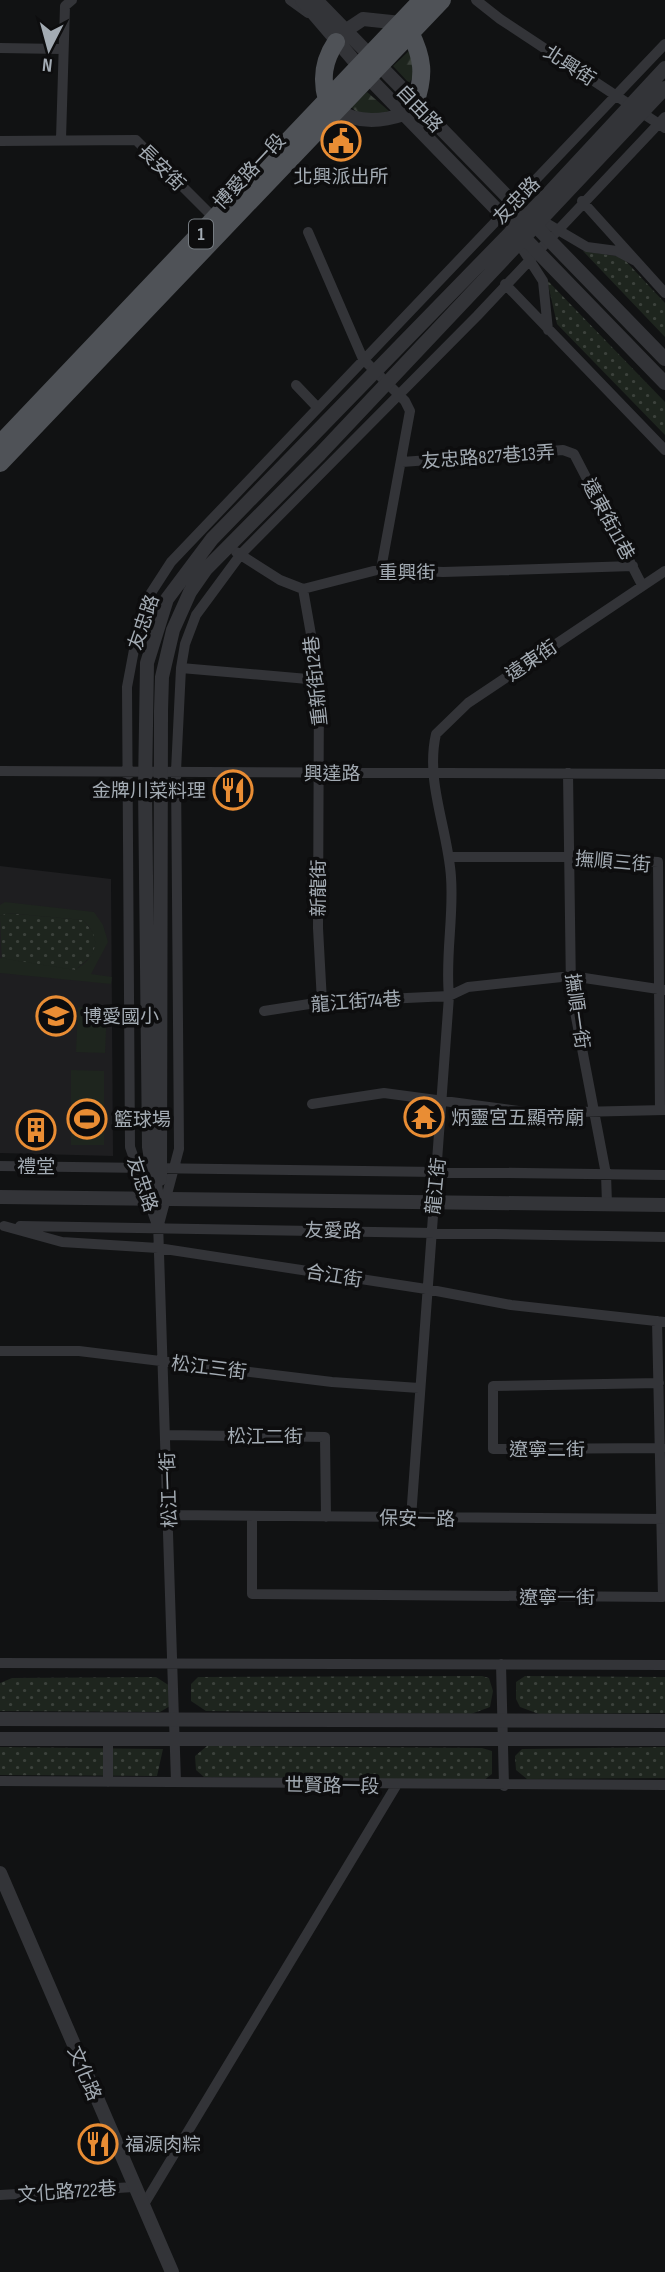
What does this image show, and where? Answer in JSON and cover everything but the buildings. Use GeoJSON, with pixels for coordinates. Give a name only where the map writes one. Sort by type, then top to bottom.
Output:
{"type":"FeatureCollection","features":[{"type":"Feature","properties":{"kind":"main road","name":"博愛路一段"},"geometry":{"type":"LineString","coordinates":[[0,463],[405,27],[422,0]]}},
{"type":"Feature","properties":{"kind":"main road","name":"博愛路一段"},"geometry":{"type":"LineString","coordinates":[[405,27],[442,0]]}},
{"type":"Feature","properties":{"kind":"main road"},"geometry":{"type":"LineString","coordinates":[[405,27],[419,49],[424,71],[409,108]]}},
{"type":"Feature","properties":{"kind":"main road"},"geometry":{"type":"LineString","coordinates":[[332,105],[323,80],[325,65],[341,37]]}},
{"type":"Feature","properties":{"kind":"main road","name":"博愛路一段"},"geometry":{"type":"LineString","coordinates":[[0,444],[219,225]]}},
{"type":"Feature","properties":{"kind":"street"},"geometry":{"type":"LineString","coordinates":[[61,139],[61,49],[65,6],[72,0]]}},
{"type":"Feature","properties":{"kind":"street","name":"自由路"},"geometry":{"type":"LineString","coordinates":[[292,0],[324,17]]}},
{"type":"Feature","properties":{"kind":"street","name":"自由路"},"geometry":{"type":"LineString","coordinates":[[302,0],[324,17],[409,108],[533,255],[665,383]]}},
{"type":"Feature","properties":{"kind":"street","name":"自由路"},"geometry":{"type":"LineString","coordinates":[[318,0],[324,17]]}},
{"type":"Feature","properties":{"kind":"street","name":"北興街"},"geometry":{"type":"LineString","coordinates":[[476,0],[615,96],[663,123]]}},
{"type":"Feature","properties":{"kind":"street"},"geometry":{"type":"LineString","coordinates":[[341,37],[363,19],[405,27]]}},
{"type":"Feature","properties":{"kind":"street","name":"友忠路"},"geometry":{"type":"LineString","coordinates":[[157,1198],[135,1169],[130,1147],[127,687],[134,640],[159,579],[198,531],[665,44]]}},
{"type":"Feature","properties":{"kind":"street"},"geometry":{"type":"LineString","coordinates":[[0,48],[61,49]]}},
{"type":"Feature","properties":{"kind":"street","name":"友忠路"},"geometry":{"type":"LineString","coordinates":[[157,1198],[163,1169],[153,771],[147,663],[153,638],[175,586],[212,539],[374,373],[533,219],[636,108],[665,68]]}},
{"type":"Feature","properties":{"kind":"street","name":"友忠路"},"geometry":{"type":"LineString","coordinates":[[636,108],[665,88]]}},
{"type":"Feature","properties":{"kind":"street"},"geometry":{"type":"LineString","coordinates":[[332,105],[360,120],[386,119],[409,108]]}},
{"type":"Feature","properties":{"kind":"street","name":"自由路"},"geometry":{"type":"LineString","coordinates":[[409,108],[533,219],[548,239],[665,359]]}},
{"type":"Feature","properties":{"kind":"street","name":"友忠路"},"geometry":{"type":"LineString","coordinates":[[163,1169],[178,1149],[176,771],[181,668],[189,633],[197,615],[241,554],[399,394],[582,201],[663,123]]}},
{"type":"Feature","properties":{"kind":"street","name":"長安街"},"geometry":{"type":"LineString","coordinates":[[0,141],[136,140],[219,225]]}},
{"type":"Feature","properties":{"kind":"street","name":"自由路"},"geometry":{"type":"LineString","coordinates":[[582,201],[665,293]]}},
{"type":"Feature","properties":{"kind":"street","name":"自由路"},"geometry":{"type":"LineString","coordinates":[[533,219],[559,228],[587,247],[617,251],[634,260]]}},
{"type":"Feature","properties":{"kind":"street"},"geometry":{"type":"LineString","coordinates":[[308,232],[363,359],[374,373],[399,394],[410,411],[382,569]]}},
{"type":"Feature","properties":{"kind":"street","name":"友忠路"},"geometry":{"type":"LineString","coordinates":[[153,771],[162,677],[173,630],[190,592],[226,546],[386,384],[516,235]]}},
{"type":"Feature","properties":{"kind":"street","name":"自由路"},"geometry":{"type":"LineString","coordinates":[[533,255],[542,281],[548,330]]}},
{"type":"Feature","properties":{"kind":"street"},"geometry":{"type":"LineString","coordinates":[[505,284],[665,450]]}},
{"type":"Feature","properties":{"kind":"street"},"geometry":{"type":"LineString","coordinates":[[296,385],[317,407]]}},
{"type":"Feature","properties":{"kind":"street","name":"友忠路827巷13弄"},"geometry":{"type":"LineString","coordinates":[[402,462],[563,450],[574,454]]}},
{"type":"Feature","properties":{"kind":"street","name":"遠東街11巷"},"geometry":{"type":"LineString","coordinates":[[574,454],[642,585]]}},
{"type":"Feature","properties":{"kind":"street"},"geometry":{"type":"LineString","coordinates":[[198,531],[241,554],[280,580],[303,589]]}},
{"type":"Feature","properties":{"kind":"street","name":"重興街"},"geometry":{"type":"LineString","coordinates":[[303,589],[382,569],[443,572],[633,566]]}},
{"type":"Feature","properties":{"kind":"street","name":"遠東街"},"geometry":{"type":"LineString","coordinates":[[432,773],[436,734],[468,703],[665,571]]}},
{"type":"Feature","properties":{"kind":"street","name":"重新街12巷"},"geometry":{"type":"LineString","coordinates":[[303,589],[320,680],[321,773]]}},
{"type":"Feature","properties":{"kind":"street"},"geometry":{"type":"LineString","coordinates":[[181,668],[320,680]]}},
{"type":"Feature","properties":{"kind":"street","name":"興達路"},"geometry":{"type":"LineString","coordinates":[[0,771],[665,774]]}},
{"type":"Feature","properties":{"kind":"street","name":"新龍街"},"geometry":{"type":"LineString","coordinates":[[321,773],[318,929],[322,1002]]}},
{"type":"Feature","properties":{"kind":"street","name":"龍江街"},"geometry":{"type":"LineString","coordinates":[[411,1518],[449,996],[447,969],[452,879],[432,773]]}},
{"type":"Feature","properties":{"kind":"street","name":"撫順一街"},"geometry":{"type":"LineString","coordinates":[[568,773],[571,976],[606,1174],[607,1204]]}},
{"type":"Feature","properties":{"kind":"street","name":"撫順三街"},"geometry":{"type":"LineString","coordinates":[[312,1104],[384,1093],[533,1113],[663,1110],[659,862],[571,857],[449,857]]}},
{"type":"Feature","properties":{"kind":"street","name":"龍江街74巷"},"geometry":{"type":"LineString","coordinates":[[264,1011],[322,1002],[449,996],[468,987],[571,976],[663,990]]}},
{"type":"Feature","properties":{"kind":"street"},"geometry":{"type":"LineString","coordinates":[[0,1166],[665,1175]]}},
{"type":"Feature","properties":{"kind":"street","name":"友愛路"},"geometry":{"type":"LineString","coordinates":[[0,1196],[665,1205]]}},
{"type":"Feature","properties":{"kind":"street","name":"松江一街"},"geometry":{"type":"LineString","coordinates":[[157,1198],[176,1782]]}},
{"type":"Feature","properties":{"kind":"street","name":"友愛路"},"geometry":{"type":"LineString","coordinates":[[2,1226],[430,1231],[665,1237]]}},
{"type":"Feature","properties":{"kind":"street","name":"合江街"},"geometry":{"type":"LineString","coordinates":[[2,1226],[62,1242],[158,1248],[426,1289],[511,1305],[661,1322]]}},
{"type":"Feature","properties":{"kind":"street","name":"遼寧一街"},"geometry":{"type":"LineString","coordinates":[[252,1517],[252,1594],[663,1597],[664,1519],[659,1383],[661,1322]]}},
{"type":"Feature","properties":{"kind":"street","name":"松江三街"},"geometry":{"type":"LineString","coordinates":[[0,1351],[79,1351],[332,1382],[419,1388]]}},
{"type":"Feature","properties":{"kind":"street","name":"遼寧二街"},"geometry":{"type":"LineString","coordinates":[[659,1383],[493,1386],[493,1449],[662,1448]]}},
{"type":"Feature","properties":{"kind":"street","name":"松江二街"},"geometry":{"type":"LineString","coordinates":[[166,1436],[325,1437],[326,1517]]}},
{"type":"Feature","properties":{"kind":"street","name":"保安一路"},"geometry":{"type":"LineString","coordinates":[[168,1515],[664,1519]]}},
{"type":"Feature","properties":{"kind":"street"},"geometry":{"type":"LineString","coordinates":[[0,1663],[665,1665]]}},
{"type":"Feature","properties":{"kind":"street"},"geometry":{"type":"LineString","coordinates":[[501,1664],[504,1786]]}},
{"type":"Feature","properties":{"kind":"street"},"geometry":{"type":"LineString","coordinates":[[0,1719],[665,1721]]}},
{"type":"Feature","properties":{"kind":"street"},"geometry":{"type":"LineString","coordinates":[[0,1739],[665,1739]]}},
{"type":"Feature","properties":{"kind":"street"},"geometry":{"type":"LineString","coordinates":[[108,1739],[108,1782]]}},
{"type":"Feature","properties":{"kind":"street","name":"世賢路一段"},"geometry":{"type":"LineString","coordinates":[[0,1781],[396,1786],[665,1785]]}},
{"type":"Feature","properties":{"kind":"street"},"geometry":{"type":"LineString","coordinates":[[143,2206],[396,1786]]}},
{"type":"Feature","properties":{"kind":"street","name":"文化路"},"geometry":{"type":"LineString","coordinates":[[0,1873],[172,2272]]}},
{"type":"Feature","properties":{"kind":"street","name":"文化路722巷"},"geometry":{"type":"LineString","coordinates":[[0,2195],[134,2187]]}},
{"type":"Feature","properties":{"kind":"shaded area","name":"博愛國小"},"geometry":{"type":"Polygon","coordinates":[[[0,866],[111,879],[113,1156],[0,1153],[0,866]]]}},
{"type":"Feature","properties":{"kind":"green space"},"geometry":{"type":"Polygon","coordinates":[[[412,48],[414,75],[409,83],[393,66],[412,48]]]}},
{"type":"Feature","properties":{"kind":"green space"},"geometry":{"type":"Polygon","coordinates":[[[367,92],[389,111],[369,115],[351,107],[367,92]]]}},
{"type":"Feature","properties":{"kind":"green space"},"geometry":{"type":"Polygon","coordinates":[[[583,251],[622,257],[665,303],[665,337],[583,251]]]}},
{"type":"Feature","properties":{"kind":"green space"},"geometry":{"type":"Polygon","coordinates":[[[547,280],[665,402],[665,435],[557,324],[547,280]]]}},
{"type":"Feature","properties":{"kind":"green space"},"geometry":{"type":"Polygon","coordinates":[[[5,902],[94,912],[103,925],[108,942],[91,974],[112,977],[111,984],[0,973],[0,958],[75,970],[88,959],[95,947],[93,934],[83,920],[7,913],[0,916],[0,905],[5,902]]]}},
{"type":"Feature","properties":{"kind":"green space"},"geometry":{"type":"Polygon","coordinates":[[[6,913],[83,920],[96,936],[94,954],[75,970],[2,961],[0,916],[6,913]]]}},
{"type":"Feature","properties":{"kind":"green space","name":"籃球場"},"geometry":{"type":"Polygon","coordinates":[[[78,1007],[107,1008],[105,1053],[76,1052],[78,1007]]]}},
{"type":"Feature","properties":{"kind":"green space","name":"籃球場"},"geometry":{"type":"Polygon","coordinates":[[[71,1070],[104,1071],[104,1145],[71,1145],[71,1070]]]}},
{"type":"Feature","properties":{"kind":"green space"},"geometry":{"type":"Polygon","coordinates":[[[525,1676],[665,1677],[665,1713],[539,1714],[520,1707],[516,1699],[516,1682],[525,1676]]]}},
{"type":"Feature","properties":{"kind":"green space"},"geometry":{"type":"Polygon","coordinates":[[[156,1677],[170,1686],[170,1706],[160,1712],[0,1711],[0,1683],[12,1678],[156,1677]]]}},
{"type":"Feature","properties":{"kind":"green space"},"geometry":{"type":"Polygon","coordinates":[[[198,1677],[489,1678],[493,1691],[490,1707],[471,1714],[206,1711],[191,1701],[191,1684],[198,1677]]]}},
{"type":"Feature","properties":{"kind":"green space"},"geometry":{"type":"Polygon","coordinates":[[[207,1746],[482,1748],[492,1751],[492,1774],[484,1780],[204,1777],[196,1770],[195,1756],[207,1746]]]}},
{"type":"Feature","properties":{"kind":"green space"},"geometry":{"type":"Polygon","coordinates":[[[0,1747],[163,1749],[157,1776],[0,1775],[0,1747]]]}},
{"type":"Feature","properties":{"kind":"green space"},"geometry":{"type":"Polygon","coordinates":[[[665,1747],[665,1778],[527,1779],[516,1770],[515,1756],[522,1749],[665,1747]]]}},
{"type":"Feature","properties":{"kind":"place","name":"北興派出所"},"geometry":{"type":"Point","coordinates":[341,141]}},
{"type":"Feature","properties":{"kind":"place","name":"金牌川菜料理"},"geometry":{"type":"Point","coordinates":[233,790]}},
{"type":"Feature","properties":{"kind":"place","name":"博愛國小"},"geometry":{"type":"Point","coordinates":[56,1016]}},
{"type":"Feature","properties":{"kind":"place","name":"炳靈宮五顯帝廟"},"geometry":{"type":"Point","coordinates":[424,1117]}},
{"type":"Feature","properties":{"kind":"place","name":"籃球場"},"geometry":{"type":"Point","coordinates":[87,1119]}},
{"type":"Feature","properties":{"kind":"place","name":"禮堂"},"geometry":{"type":"Point","coordinates":[36,1130]}},
{"type":"Feature","properties":{"kind":"place","name":"福源肉粽"},"geometry":{"type":"Point","coordinates":[98,2144]}}]}
